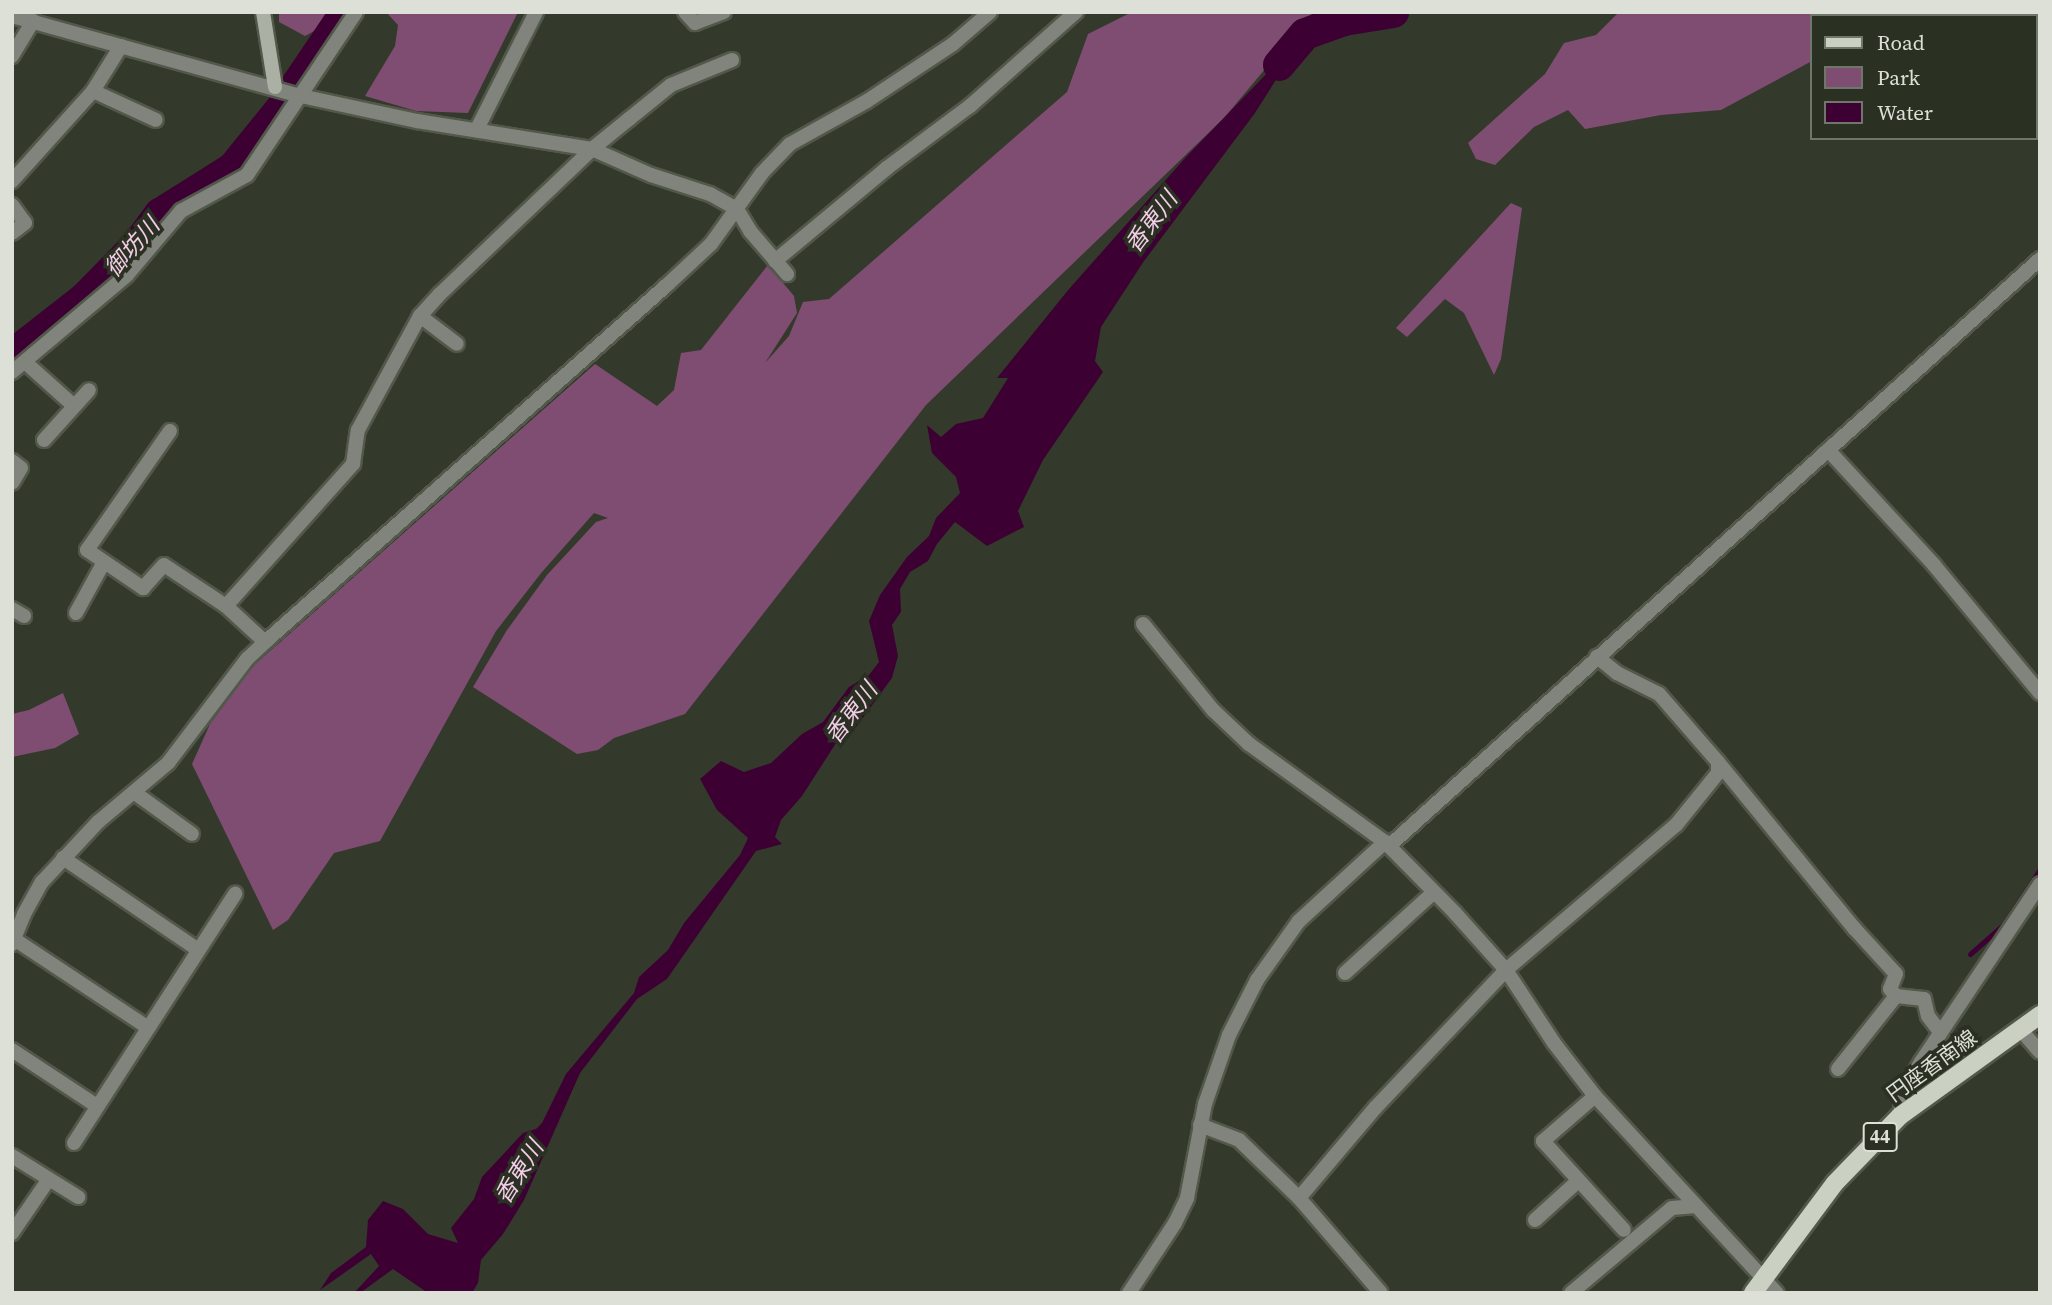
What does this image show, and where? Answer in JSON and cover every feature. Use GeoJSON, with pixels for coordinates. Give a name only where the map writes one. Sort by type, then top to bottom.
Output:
{"type":"FeatureCollection","features":[{"type":"Feature","properties":{"kind":"main road","name":"円座香南線"},"geometry":{"type":"LineString","coordinates":[[1758,1286],[1835,1183],[1900,1116],[2040,1015]]}},
{"type":"Feature","properties":{"kind":"street"},"geometry":{"type":"LineString","coordinates":[[263,12],[275,88]]}},
{"type":"Feature","properties":{"kind":"street"},"geometry":{"type":"LineString","coordinates":[[12,372],[127,275],[181,211],[247,176],[356,12]]}},
{"type":"Feature","properties":{"kind":"street"},"geometry":{"type":"LineString","coordinates":[[477,129],[536,12]]}},
{"type":"Feature","properties":{"kind":"street"},"geometry":{"type":"LineString","coordinates":[[685,12],[695,23],[724,12]]}},
{"type":"Feature","properties":{"kind":"street"},"geometry":{"type":"LineString","coordinates":[[147,1027],[13,941],[42,882],[98,822],[168,763],[247,659],[711,244],[762,173],[790,144],[877,94],[953,44],[990,12]]}},
{"type":"Feature","properties":{"kind":"street"},"geometry":{"type":"LineString","coordinates":[[775,261],[887,168],[970,106],[1076,12]]}},
{"type":"Feature","properties":{"kind":"street"},"geometry":{"type":"LineString","coordinates":[[12,16],[300,96],[417,121],[592,149],[651,175],[710,194],[737,209],[750,231],[787,274]]}},
{"type":"Feature","properties":{"kind":"street"},"geometry":{"type":"LineString","coordinates":[[12,56],[33,21]]}},
{"type":"Feature","properties":{"kind":"street"},"geometry":{"type":"LineString","coordinates":[[12,181],[93,91],[121,46]]}},
{"type":"Feature","properties":{"kind":"street"},"geometry":{"type":"LineString","coordinates":[[226,606],[354,464],[358,430],[420,316],[486,248],[592,149],[671,85],[732,60]]}},
{"type":"Feature","properties":{"kind":"street"},"geometry":{"type":"LineString","coordinates":[[93,91],[156,121]]}},
{"type":"Feature","properties":{"kind":"street"},"geometry":{"type":"LineString","coordinates":[[12,205],[25,223],[12,233]]}},
{"type":"Feature","properties":{"kind":"street"},"geometry":{"type":"LineString","coordinates":[[1129,1293],[1175,1223],[1187,1198],[1197,1155],[1200,1125],[1229,1035],[1270,960],[1299,921],[2038,264]]}},
{"type":"Feature","properties":{"kind":"street"},"geometry":{"type":"LineString","coordinates":[[420,316],[457,344]]}},
{"type":"Feature","properties":{"kind":"street"},"geometry":{"type":"LineString","coordinates":[[25,362],[73,405]]}},
{"type":"Feature","properties":{"kind":"street"},"geometry":{"type":"LineString","coordinates":[[44,439],[89,390]]}},
{"type":"Feature","properties":{"kind":"street"},"geometry":{"type":"LineString","coordinates":[[170,430],[86,550],[143,588],[164,565],[226,606],[265,642]]}},
{"type":"Feature","properties":{"kind":"street"},"geometry":{"type":"LineString","coordinates":[[1828,450],[1934,565],[2040,694]]}},
{"type":"Feature","properties":{"kind":"street"},"geometry":{"type":"LineString","coordinates":[[12,461],[21,468],[12,484]]}},
{"type":"Feature","properties":{"kind":"street"},"geometry":{"type":"LineString","coordinates":[[76,613],[104,562]]}},
{"type":"Feature","properties":{"kind":"street"},"geometry":{"type":"LineString","coordinates":[[1143,624],[1213,710],[1249,744],[1387,844],[1434,892],[1506,970],[1554,1043],[1595,1096],[1696,1206],[1758,1286],[1777,1293]]}},
{"type":"Feature","properties":{"kind":"street"},"geometry":{"type":"LineString","coordinates":[[1597,657],[1618,673],[1660,694],[1854,928],[1896,974],[1891,989],[1896,996],[1924,999],[1928,1016],[1941,1033]]}},
{"type":"Feature","properties":{"kind":"street"},"geometry":{"type":"LineString","coordinates":[[1299,1198],[1376,1107],[1506,970],[1675,825],[1718,773],[1718,762]]}},
{"type":"Feature","properties":{"kind":"street"},"geometry":{"type":"LineString","coordinates":[[135,793],[192,834]]}},
{"type":"Feature","properties":{"kind":"street"},"geometry":{"type":"LineString","coordinates":[[63,858],[197,949]]}},
{"type":"Feature","properties":{"kind":"street"},"geometry":{"type":"LineString","coordinates":[[1900,1116],[1903,1093],[2040,884]]}},
{"type":"Feature","properties":{"kind":"street"},"geometry":{"type":"LineString","coordinates":[[1345,973],[1434,892]]}},
{"type":"Feature","properties":{"kind":"street"},"geometry":{"type":"LineString","coordinates":[[74,1143],[235,894]]}},
{"type":"Feature","properties":{"kind":"street"},"geometry":{"type":"LineString","coordinates":[[1838,1069],[1896,996]]}},
{"type":"Feature","properties":{"kind":"street"},"geometry":{"type":"LineString","coordinates":[[2020,1029],[2040,1052]]}},
{"type":"Feature","properties":{"kind":"street"},"geometry":{"type":"LineString","coordinates":[[12,1050],[97,1106]]}},
{"type":"Feature","properties":{"kind":"street"},"geometry":{"type":"LineString","coordinates":[[1595,1096],[1543,1142],[1624,1230]]}},
{"type":"Feature","properties":{"kind":"street"},"geometry":{"type":"LineString","coordinates":[[1200,1125],[1239,1140],[1299,1198],[1381,1293]]}},
{"type":"Feature","properties":{"kind":"street"},"geometry":{"type":"LineString","coordinates":[[12,1156],[78,1197]]}},
{"type":"Feature","properties":{"kind":"street"},"geometry":{"type":"LineString","coordinates":[[12,1233],[49,1179]]}},
{"type":"Feature","properties":{"kind":"street"},"geometry":{"type":"LineString","coordinates":[[1535,1220],[1578,1181]]}},
{"type":"Feature","properties":{"kind":"street"},"geometry":{"type":"LineString","coordinates":[[1571,1293],[1672,1208],[1696,1206]]}},
{"type":"Feature","properties":{"kind":"green space"},"geometry":{"type":"Polygon","coordinates":[[[279,12],[334,12],[327,24],[305,36],[279,22],[279,12]]]}},
{"type":"Feature","properties":{"kind":"green space"},"geometry":{"type":"Polygon","coordinates":[[[386,12],[518,12],[468,113],[416,111],[365,96],[395,46],[398,25],[386,12]]]}},
{"type":"Feature","properties":{"kind":"green space"},"geometry":{"type":"Polygon","coordinates":[[[1132,12],[1313,12],[1224,118],[926,405],[685,714],[614,738],[598,750],[577,754],[473,687],[507,630],[547,575],[596,522],[608,518],[594,513],[542,572],[496,631],[380,841],[334,853],[288,920],[273,930],[192,764],[210,724],[252,667],[595,364],[657,406],[674,390],[681,353],[701,350],[768,265],[794,296],[797,313],[765,363],[789,336],[803,302],[829,299],[1067,92],[1088,34],[1132,12]]]}},
{"type":"Feature","properties":{"kind":"green space"},"geometry":{"type":"Polygon","coordinates":[[[1619,12],[1871,12],[1811,14],[1811,62],[1721,110],[1661,115],[1585,129],[1568,110],[1534,127],[1495,165],[1476,159],[1468,143],[1545,74],[1564,43],[1596,35],[1619,12]]]}},
{"type":"Feature","properties":{"kind":"green space"},"geometry":{"type":"Polygon","coordinates":[[[1511,203],[1522,208],[1501,359],[1494,375],[1464,313],[1445,299],[1407,337],[1396,328],[1511,203]]]}},
{"type":"Feature","properties":{"kind":"green space"},"geometry":{"type":"Polygon","coordinates":[[[63,693],[79,734],[55,748],[12,757],[12,714],[29,710],[63,693]]]}},
{"type":"Feature","properties":{"kind":"water"},"geometry":{"type":"Polygon","coordinates":[[[1305,34],[1255,113],[1144,261],[1101,327],[1095,361],[1103,372],[1043,460],[1018,511],[1024,527],[987,546],[955,522],[937,544],[928,561],[910,572],[900,589],[901,612],[892,625],[898,656],[892,678],[853,731],[838,740],[802,796],[781,820],[775,837],[782,844],[756,851],[667,979],[637,999],[580,1073],[524,1200],[503,1234],[481,1260],[478,1283],[472,1293],[428,1293],[393,1269],[360,1293],[354,1293],[379,1266],[371,1254],[320,1290],[331,1273],[366,1247],[368,1220],[383,1201],[403,1209],[428,1234],[458,1243],[451,1228],[474,1199],[482,1177],[523,1133],[536,1129],[542,1123],[566,1074],[634,993],[639,977],[668,950],[684,923],[740,855],[748,838],[717,810],[700,779],[721,761],[744,772],[771,763],[802,734],[823,722],[849,687],[869,675],[879,662],[869,621],[880,595],[907,557],[929,536],[936,518],[960,493],[956,477],[932,453],[927,425],[941,437],[956,424],[983,418],[1008,378],[997,378],[1069,289],[1186,157],[1305,34]]]}},
{"type":"Feature","properties":{"kind":"waterway","name":"御坊川"},"geometry":{"type":"LineString","coordinates":[[296,86],[346,12]]}},
{"type":"Feature","properties":{"kind":"waterway","name":"香東川"},"geometry":{"type":"LineString","coordinates":[[1279,65],[1305,34],[1344,20],[1393,12]]}},
{"type":"Feature","properties":{"kind":"waterway","name":"御坊川"},"geometry":{"type":"LineString","coordinates":[[12,355],[85,298],[138,244],[160,214],[233,168],[280,110]]}},
{"type":"Feature","properties":{"kind":"waterway"},"geometry":{"type":"LineString","coordinates":[[1970,954],[2003,925],[2040,869]]}}]}
